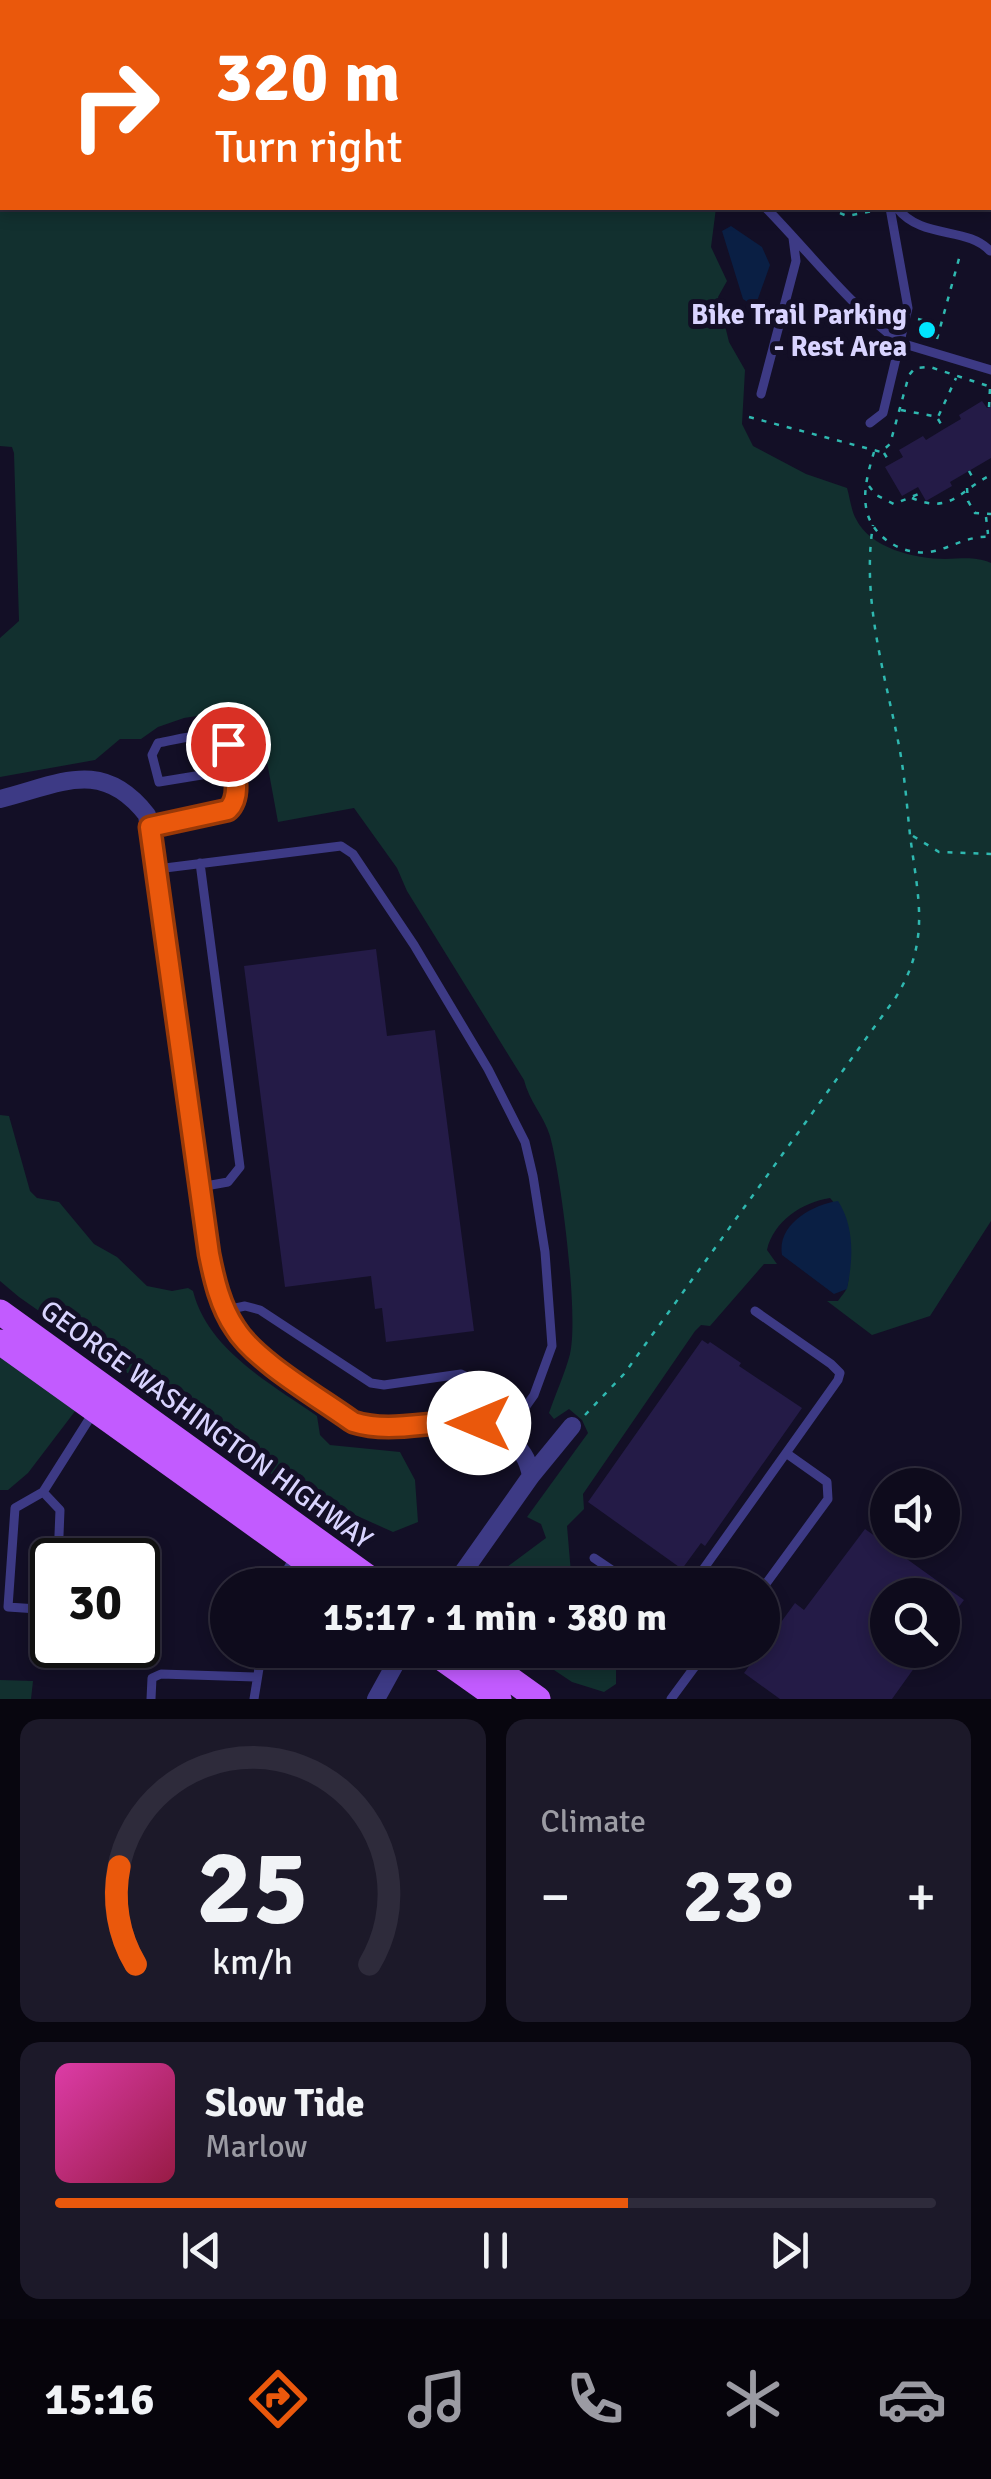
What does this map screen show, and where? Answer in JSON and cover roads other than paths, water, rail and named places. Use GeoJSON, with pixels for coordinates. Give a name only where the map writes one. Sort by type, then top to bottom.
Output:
{"type":"FeatureCollection","features":[{"type":"Feature","properties":{"kind":"main road","name":"GEORGE WASHINGTON HIGHWAY"},"geometry":{"type":"LineString","coordinates":[[0,1312],[355,1568]]}},
{"type":"Feature","properties":{"kind":"main road","name":"GEORGE WASHINGTON HIGHWAY"},"geometry":{"type":"LineString","coordinates":[[0,1342],[315,1568]]}},
{"type":"Feature","properties":{"kind":"main road"},"geometry":{"type":"LineString","coordinates":[[455,1668],[499,1699]]}},
{"type":"Feature","properties":{"kind":"main road"},"geometry":{"type":"LineString","coordinates":[[495,1668],[538,1699]]}},
{"type":"Feature","properties":{"kind":"street"},"geometry":{"type":"LineString","coordinates":[[0,800],[82,779],[101,779],[117,784],[147,814],[212,1267],[235,1330],[251,1348],[353,1422],[372,1428],[454,1420],[479,1423],[505,1436],[528,1459],[532,1476]]}},
{"type":"Feature","properties":{"kind":"street"},"geometry":{"type":"LineString","coordinates":[[466,1568],[572,1426]]}},
{"type":"Feature","properties":{"kind":"street"},"geometry":{"type":"LineString","coordinates":[[376,1699],[393,1668]]}},
{"type":"Feature","properties":{"kind":"lane"},"geometry":{"type":"LineString","coordinates":[[768,210],[873,320],[902,343],[991,370]]}},
{"type":"Feature","properties":{"kind":"lane"},"geometry":{"type":"LineString","coordinates":[[870,423],[883,413],[902,343],[907,299],[889,210]]}},
{"type":"Feature","properties":{"kind":"lane"},"geometry":{"type":"LineString","coordinates":[[891,210],[917,226],[980,243],[990,252]]}},
{"type":"Feature","properties":{"kind":"lane"},"geometry":{"type":"LineString","coordinates":[[760,394],[796,261],[789,231]]}},
{"type":"Feature","properties":{"kind":"lane"},"geometry":{"type":"LineString","coordinates":[[150,827],[228,810],[237,791],[228,744],[221,736],[210,734],[158,743],[152,755],[159,782],[232,770]]}},
{"type":"Feature","properties":{"kind":"lane"},"geometry":{"type":"LineString","coordinates":[[157,869],[341,846],[353,854],[407,935],[488,1069],[525,1142],[534,1176],[552,1346],[534,1395],[505,1436]]}},
{"type":"Feature","properties":{"kind":"lane"},"geometry":{"type":"LineString","coordinates":[[200,863],[240,1167],[228,1182],[200,1187]]}},
{"type":"Feature","properties":{"kind":"lane"},"geometry":{"type":"LineString","coordinates":[[226,1310],[246,1306],[260,1310],[372,1383],[384,1385],[460,1374],[468,1377],[475,1386],[479,1423]]}},
{"type":"Feature","properties":{"kind":"lane"},"geometry":{"type":"LineString","coordinates":[[704,1568],[835,1386],[840,1373],[755,1311]]}},
{"type":"Feature","properties":{"kind":"lane"},"geometry":{"type":"LineString","coordinates":[[30,1608],[8,1607],[15,1508],[43,1492],[94,1411]]}},
{"type":"Feature","properties":{"kind":"lane"},"geometry":{"type":"LineString","coordinates":[[778,1568],[828,1500],[830,1491],[828,1482],[786,1454]]}},
{"type":"Feature","properties":{"kind":"lane"},"geometry":{"type":"LineString","coordinates":[[43,1492],[60,1510],[59,1538]]}},
{"type":"Feature","properties":{"kind":"lane"},"geometry":{"type":"LineString","coordinates":[[288,1568],[296,1554]]}},
{"type":"Feature","properties":{"kind":"lane"},"geometry":{"type":"LineString","coordinates":[[594,1558],[609,1568]]}},
{"type":"Feature","properties":{"kind":"lane"},"geometry":{"type":"LineString","coordinates":[[254,1699],[257,1668]]}},
{"type":"Feature","properties":{"kind":"lane"},"geometry":{"type":"LineString","coordinates":[[671,1699],[693,1668]]}},
{"type":"Feature","properties":{"kind":"lane"},"geometry":{"type":"LineString","coordinates":[[151,1699],[152,1678],[161,1674],[255,1677]]}},
{"type":"Feature","properties":{"kind":"water"},"geometry":{"type":"Polygon","coordinates":[[[731,226],[762,247],[770,265],[755,307],[743,299],[722,231],[731,226]]]}},
{"type":"Feature","properties":{"kind":"water"},"geometry":{"type":"Polygon","coordinates":[[[838,1201],[850,1233],[851,1255],[847,1289],[834,1294],[782,1255],[782,1244],[798,1218],[838,1201]]]}},
{"type":"Feature","properties":{"kind":"place","name":"Bike Trail Parking - Rest Area"},"geometry":{"type":"Point","coordinates":[927,330]}}]}
